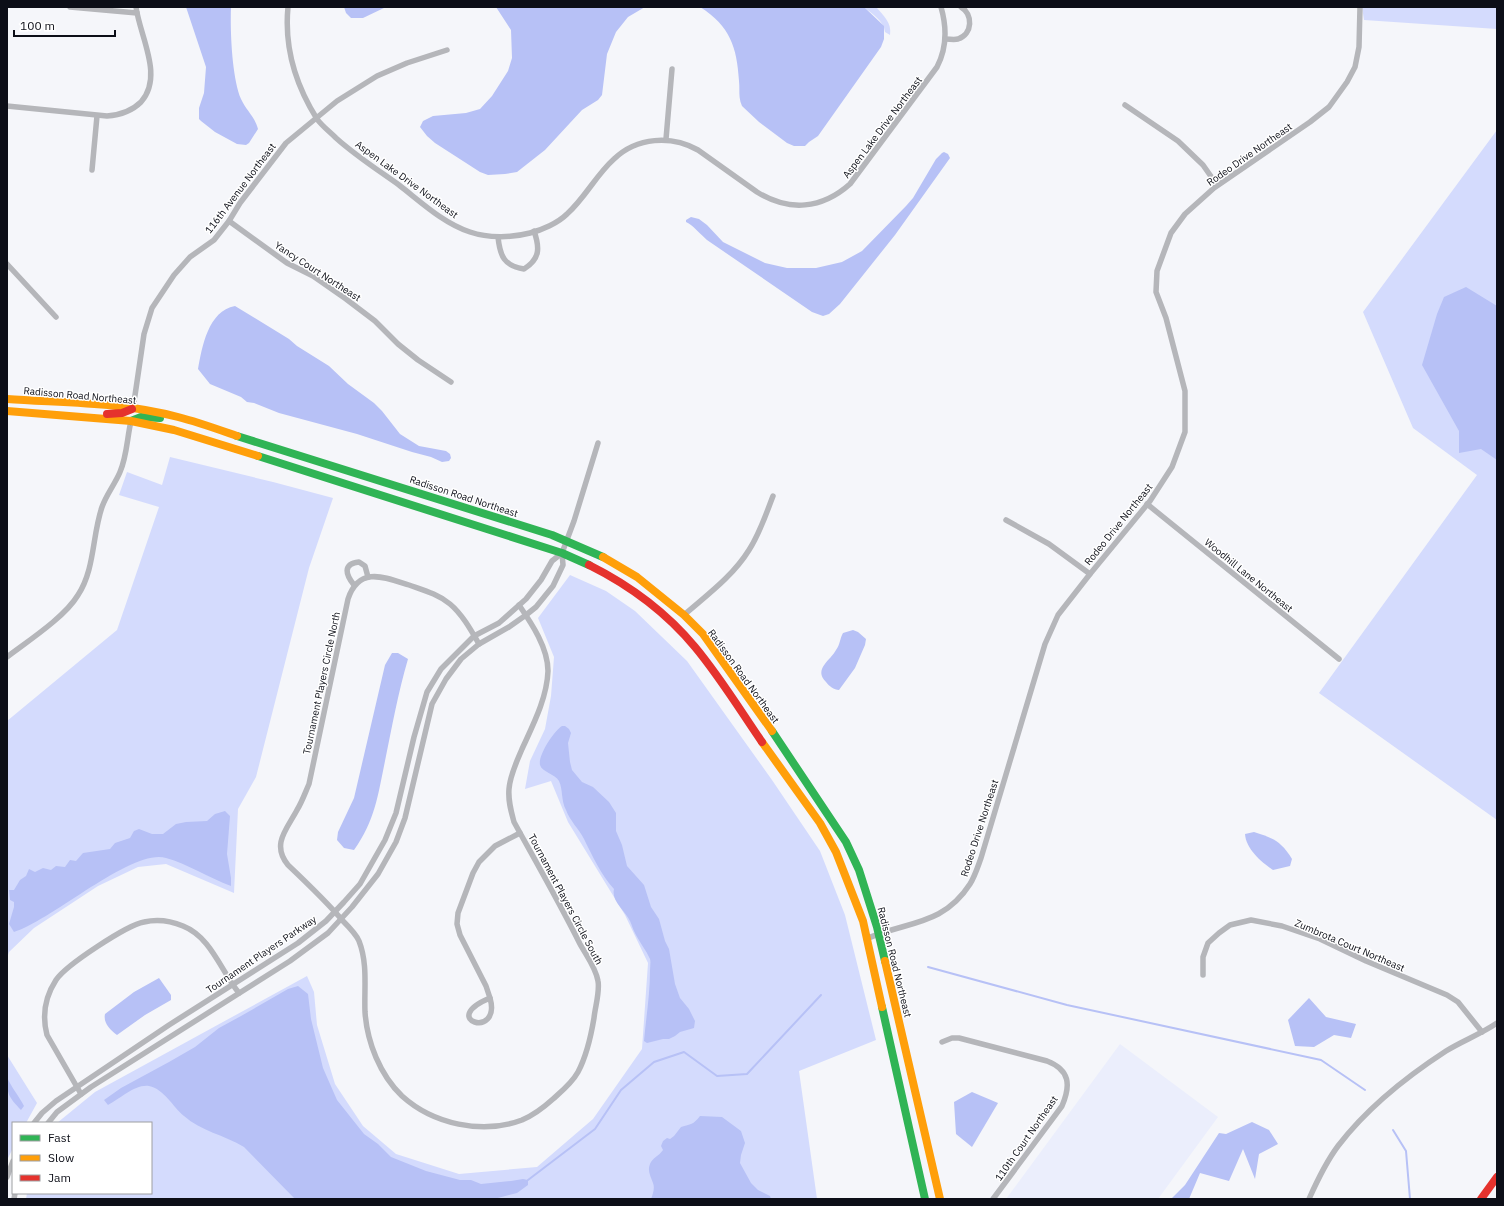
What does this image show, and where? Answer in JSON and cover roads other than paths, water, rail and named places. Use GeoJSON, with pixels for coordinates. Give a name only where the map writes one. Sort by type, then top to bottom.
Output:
{"type":"FeatureCollection","features":[{"type":"Feature","properties":{"kind":"main road","name":"Radisson Road Northeast"},"geometry":{"type":"LineString","coordinates":[[7,399],[103,405],[178,417],[566,540],[604,557],[637,577],[684,615],[703,634],[750,699],[846,842],[859,870],[879,933],[940,1199]]}},
{"type":"Feature","properties":{"kind":"main road"},"geometry":{"type":"LineString","coordinates":[[79,417],[85,413],[114,414],[133,409]]}},
{"type":"Feature","properties":{"kind":"main road"},"geometry":{"type":"LineString","coordinates":[[7,411],[131,421],[203,438],[562,553],[609,576],[635,593],[660,613],[694,647],[720,681],[831,841],[850,883],[863,921],[925,1199]]}},
{"type":"Feature","properties":{"kind":"main road"},"geometry":{"type":"LineString","coordinates":[[131,421],[134,418],[141,417],[170,420],[178,417]]}},
{"type":"Feature","properties":{"kind":"main road"},"geometry":{"type":"LineString","coordinates":[[1481,1199],[1497,1177]]}},
{"type":"Feature","properties":{"kind":"street"},"geometry":{"type":"LineString","coordinates":[[7,106],[97,116],[114,116],[131,110],[140,103],[150,88],[151,66],[136,10],[70,7]]}},
{"type":"Feature","properties":{"kind":"street","name":"Aspen Lake Drive Northeast"},"geometry":{"type":"LineString","coordinates":[[288,7],[287,31],[291,61],[300,89],[317,118],[331,134],[362,159],[460,228],[470,232],[498,237],[521,235],[555,223],[566,216],[583,198],[606,168],[622,152],[653,140],[666,140],[689,145],[767,198],[785,204],[808,206],[830,199],[850,184],[932,75],[941,59],[945,39],[946,26],[941,7]]}},
{"type":"Feature","properties":{"kind":"street"},"geometry":{"type":"LineString","coordinates":[[945,39],[958,39],[967,32],[970,26],[970,20],[968,13],[961,7]]}},
{"type":"Feature","properties":{"kind":"street","name":"Rodeo Drive Northeast"},"geometry":{"type":"LineString","coordinates":[[866,939],[879,933],[927,920],[946,910],[958,901],[972,882],[981,858],[1045,644],[1058,615],[1147,504],[1172,467],[1185,432],[1186,391],[1166,318],[1156,292],[1157,271],[1172,233],[1185,214],[1217,185],[1304,126],[1329,107],[1347,82],[1355,67],[1359,47],[1360,7]]}},
{"type":"Feature","properties":{"kind":"street","name":"116th Avenue Northeast"},"geometry":{"type":"LineString","coordinates":[[133,409],[144,334],[152,308],[174,275],[190,258],[214,240],[229,222],[240,203],[276,154],[286,143],[352,90],[377,76],[415,60],[447,50]]}},
{"type":"Feature","properties":{"kind":"street"},"geometry":{"type":"LineString","coordinates":[[666,140],[672,69]]}},
{"type":"Feature","properties":{"kind":"street"},"geometry":{"type":"LineString","coordinates":[[1125,105],[1178,141],[1202,165],[1217,185]]}},
{"type":"Feature","properties":{"kind":"street"},"geometry":{"type":"LineString","coordinates":[[92,170],[97,116]]}},
{"type":"Feature","properties":{"kind":"street","name":"Yancy Court Northeast"},"geometry":{"type":"LineString","coordinates":[[229,222],[287,263],[313,276],[346,299],[375,321],[398,344],[418,360],[451,382]]}},
{"type":"Feature","properties":{"kind":"street"},"geometry":{"type":"LineString","coordinates":[[498,237],[500,250],[503,257],[512,267],[524,269],[533,263],[536,257],[538,243],[534,231]]}},
{"type":"Feature","properties":{"kind":"street"},"geometry":{"type":"LineString","coordinates":[[7,264],[56,317]]}},
{"type":"Feature","properties":{"kind":"street"},"geometry":{"type":"LineString","coordinates":[[7,657],[50,624],[71,605],[78,595],[86,578],[91,560],[102,506],[125,460],[131,421]]}},
{"type":"Feature","properties":{"kind":"street","name":"Tournament Players Parkway"},"geometry":{"type":"LineString","coordinates":[[49,1122],[57,1112],[81,1094],[290,961],[328,933],[352,907],[378,874],[396,842],[405,818],[432,704],[446,679],[458,664],[479,644],[509,627],[526,615],[553,586],[562,565],[562,553],[574,521],[598,443]]}},
{"type":"Feature","properties":{"kind":"street"},"geometry":{"type":"LineString","coordinates":[[684,615],[729,575],[743,559],[757,535],[773,496]]}},
{"type":"Feature","properties":{"kind":"street","name":"Woodhill Lane Northeast"},"geometry":{"type":"LineString","coordinates":[[1147,504],[1339,660]]}},
{"type":"Feature","properties":{"kind":"street"},"geometry":{"type":"LineString","coordinates":[[1006,520],[1049,544],[1090,574]]}},
{"type":"Feature","properties":{"kind":"street","name":"Tournament Players Parkway"},"geometry":{"type":"LineString","coordinates":[[35,1122],[42,1113],[56,1101],[169,1025],[298,943],[326,922],[334,911],[360,884],[385,840],[396,814],[414,736],[427,692],[441,669],[474,636],[499,624],[520,605],[534,590],[552,561],[562,553]]}},
{"type":"Feature","properties":{"kind":"street"},"geometry":{"type":"LineString","coordinates":[[368,577],[365,566],[359,562],[353,563],[348,567],[348,578],[354,585],[368,577],[383,577],[433,593],[450,604],[458,612],[479,644]]}},
{"type":"Feature","properties":{"kind":"street","name":"Tournament Players Circle North"},"geometry":{"type":"LineString","coordinates":[[334,911],[288,865],[283,858],[280,844],[301,804],[309,784],[348,599],[354,585]]}},
{"type":"Feature","properties":{"kind":"street","name":"Tournament Players Circle South"},"geometry":{"type":"LineString","coordinates":[[334,911],[358,939],[363,953],[366,1014],[371,1045],[381,1068],[392,1084],[402,1096],[420,1110],[435,1118],[451,1123],[473,1126],[498,1126],[521,1120],[539,1111],[566,1088],[578,1073],[586,1053],[592,1030],[598,983],[596,974],[514,822],[509,804],[509,788],[516,763],[534,724],[544,692],[548,670],[545,654],[538,636],[520,605]]}},
{"type":"Feature","properties":{"kind":"street"},"geometry":{"type":"LineString","coordinates":[[490,998],[475,1006],[470,1011],[470,1020],[478,1024],[484,1021],[492,1011],[490,998],[486,986],[460,936],[457,924],[458,912],[473,873],[479,862],[495,846],[520,833]]}},
{"type":"Feature","properties":{"kind":"street"},"geometry":{"type":"LineString","coordinates":[[81,1094],[47,1035],[44,1025],[44,1015],[48,996],[55,980],[69,966],[126,929],[139,923],[154,920],[184,926],[194,932],[208,946],[239,993]]}},
{"type":"Feature","properties":{"kind":"street","name":"Zumbrota Court Northeast"},"geometry":{"type":"LineString","coordinates":[[1203,975],[1203,957],[1208,943],[1230,926],[1251,920],[1282,926],[1320,939],[1366,961],[1448,995],[1458,1002],[1482,1032]]}},
{"type":"Feature","properties":{"kind":"street"},"geometry":{"type":"LineString","coordinates":[[1309,1199],[1321,1173],[1338,1146],[1367,1113],[1412,1075],[1447,1051],[1497,1023]]}},
{"type":"Feature","properties":{"kind":"street","name":"110th Court Northeast"},"geometry":{"type":"LineString","coordinates":[[942,1042],[952,1038],[959,1038],[1056,1064],[1062,1070],[1068,1084],[1067,1094],[1062,1106],[993,1199]]}},
{"type":"Feature","properties":{"kind":"street"},"geometry":{"type":"LineString","coordinates":[[7,1177],[12,1163]]}},
{"type":"Feature","properties":{"kind":"waterway"},"geometry":{"type":"LineString","coordinates":[[928,967],[1067,1005],[1321,1060],[1365,1090]]}},
{"type":"Feature","properties":{"kind":"waterway"},"geometry":{"type":"LineString","coordinates":[[528,1180],[595,1129],[621,1090],[654,1062],[684,1052],[717,1076],[747,1074],[821,995]]}},
{"type":"Feature","properties":{"kind":"waterway"},"geometry":{"type":"LineString","coordinates":[[1393,1130],[1406,1151],[1410,1199]]}}]}
